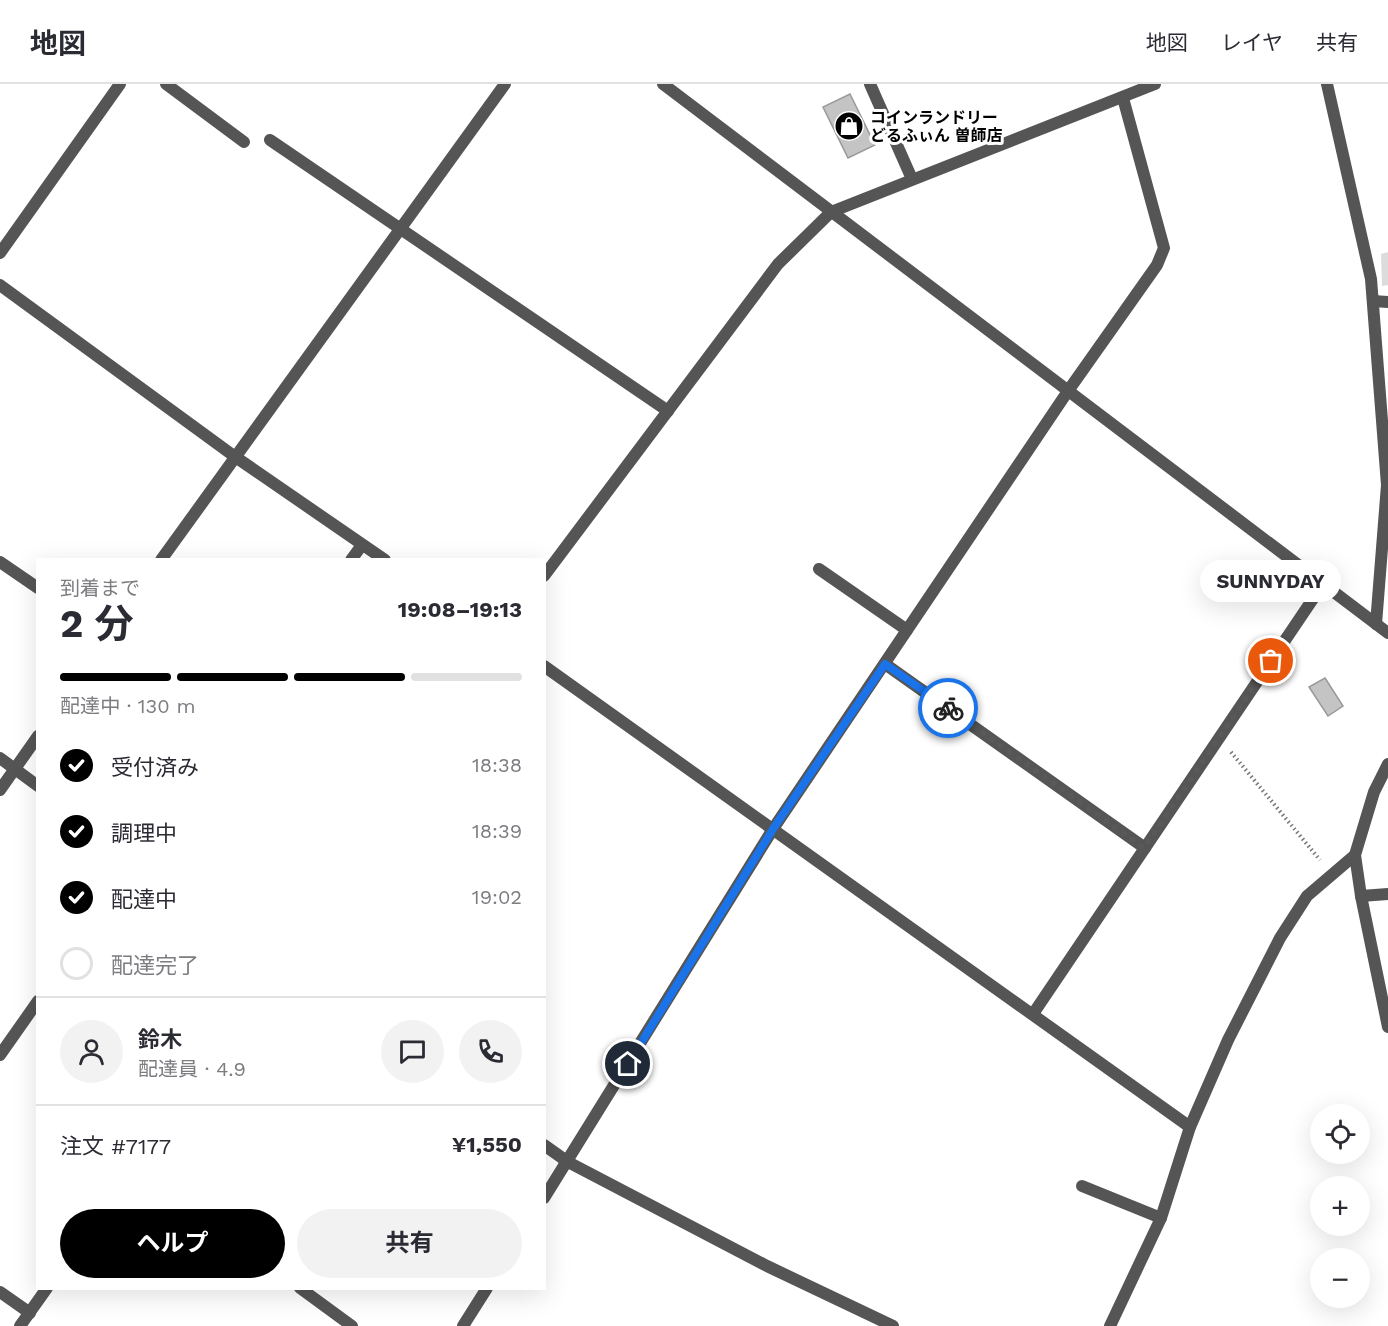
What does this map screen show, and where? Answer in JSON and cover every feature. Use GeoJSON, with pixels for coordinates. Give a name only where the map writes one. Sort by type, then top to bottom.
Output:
{"type":"FeatureCollection","features":[{"type":"Feature","properties":{"kind":"street"},"geometry":{"type":"LineString","coordinates":[[0,253],[120,84]]}},
{"type":"Feature","properties":{"kind":"street"},"geometry":{"type":"LineString","coordinates":[[166,84],[244,142]]}},
{"type":"Feature","properties":{"kind":"street"},"geometry":{"type":"LineString","coordinates":[[162,558],[505,84]]}},
{"type":"Feature","properties":{"kind":"street"},"geometry":{"type":"LineString","coordinates":[[663,84],[1388,633]]}},
{"type":"Feature","properties":{"kind":"street"},"geometry":{"type":"LineString","coordinates":[[870,84],[912,179]]}},
{"type":"Feature","properties":{"kind":"street"},"geometry":{"type":"LineString","coordinates":[[546,573],[778,264],[831,212],[1155,84]]}},
{"type":"Feature","properties":{"kind":"street"},"geometry":{"type":"LineString","coordinates":[[1327,84],[1371,279],[1373,301],[1387,485],[1376,624]]}},
{"type":"Feature","properties":{"kind":"street"},"geometry":{"type":"LineString","coordinates":[[546,1195],[773,829],[1068,391],[1156,266],[1164,248],[1123,98]]}},
{"type":"Feature","properties":{"kind":"street"},"geometry":{"type":"LineString","coordinates":[[270,141],[669,411]]}},
{"type":"Feature","properties":{"kind":"street"},"geometry":{"type":"LineString","coordinates":[[0,285],[234,456],[382,558]]}},
{"type":"Feature","properties":{"kind":"street"},"geometry":{"type":"LineString","coordinates":[[1373,301],[1388,302]]}},
{"type":"Feature","properties":{"kind":"street"},"geometry":{"type":"LineString","coordinates":[[352,558],[362,545]]}},
{"type":"Feature","properties":{"kind":"street"},"geometry":{"type":"LineString","coordinates":[[0,562],[36,587]]}},
{"type":"Feature","properties":{"kind":"street"},"geometry":{"type":"LineString","coordinates":[[819,569],[907,630]]}},
{"type":"Feature","properties":{"kind":"street"},"geometry":{"type":"LineString","coordinates":[[1033,1014],[1323,584]]}},
{"type":"Feature","properties":{"kind":"street"},"geometry":{"type":"LineString","coordinates":[[885,664],[1144,848]]}},
{"type":"Feature","properties":{"kind":"street"},"geometry":{"type":"LineString","coordinates":[[546,667],[1190,1127]]}},
{"type":"Feature","properties":{"kind":"street"},"geometry":{"type":"LineString","coordinates":[[0,790],[36,739]]}},
{"type":"Feature","properties":{"kind":"street"},"geometry":{"type":"LineString","coordinates":[[0,758],[36,785]]}},
{"type":"Feature","properties":{"kind":"street"},"geometry":{"type":"LineString","coordinates":[[1388,764],[1374,792],[1356,855],[1361,896],[1388,1025]]}},
{"type":"Feature","properties":{"kind":"street"},"geometry":{"type":"LineString","coordinates":[[1110,1326],[1161,1218],[1190,1127],[1228,1040],[1280,938],[1307,896],[1356,855]]}},
{"type":"Feature","properties":{"kind":"street"},"geometry":{"type":"LineString","coordinates":[[1361,896],[1388,894]]}},
{"type":"Feature","properties":{"kind":"street"},"geometry":{"type":"LineString","coordinates":[[0,1055],[36,1004]]}},
{"type":"Feature","properties":{"kind":"street"},"geometry":{"type":"LineString","coordinates":[[546,1146],[568,1162],[767,1266],[893,1326]]}},
{"type":"Feature","properties":{"kind":"street"},"geometry":{"type":"LineString","coordinates":[[1082,1186],[1161,1218]]}},
{"type":"Feature","properties":{"kind":"street"},"geometry":{"type":"LineString","coordinates":[[20,1326],[46,1290]]}},
{"type":"Feature","properties":{"kind":"street"},"geometry":{"type":"LineString","coordinates":[[303,1290],[352,1326]]}},
{"type":"Feature","properties":{"kind":"street"},"geometry":{"type":"LineString","coordinates":[[463,1326],[486,1290]]}},
{"type":"Feature","properties":{"kind":"street"},"geometry":{"type":"LineString","coordinates":[[0,1292],[30,1313]]}},
{"type":"Feature","properties":{"kind":"path"},"geometry":{"type":"LineString","coordinates":[[1219,737],[1332,875]]}},
{"type":"Feature","properties":{"kind":"shaded area"},"geometry":{"type":"Polygon","coordinates":[[[1388,252],[1388,285],[1382,286],[1381,254],[1388,252]]]}},
{"type":"Feature","properties":{"kind":"building","name":"コインランドリー どるふぃん 曽師店"},"geometry":{"type":"Polygon","coordinates":[[[850,94],[875,145],[848,158],[823,107],[850,94]]]}},
{"type":"Feature","properties":{"kind":"building"},"geometry":{"type":"Polygon","coordinates":[[[1325,678],[1343,706],[1328,716],[1309,687],[1325,678]]]}},
{"type":"Feature","properties":{"kind":"way so far"},"geometry":{"type":"LineString","coordinates":[[948,708],[1144,848],[1271,661]]}},
{"type":"Feature","properties":{"kind":"place","name":"コインランドリー どるふぃん 曽師店"},"geometry":{"type":"Point","coordinates":[849,126]}},
{"type":"Feature","properties":{"kind":"place","name":"SUNNYDAY"},"geometry":{"type":"Point","coordinates":[1271,661]}},
{"type":"Feature","properties":{"kind":"route"},"geometry":{"type":"LineString","coordinates":[[628,1064],[773,829],[885,664],[948,708]]}}]}
